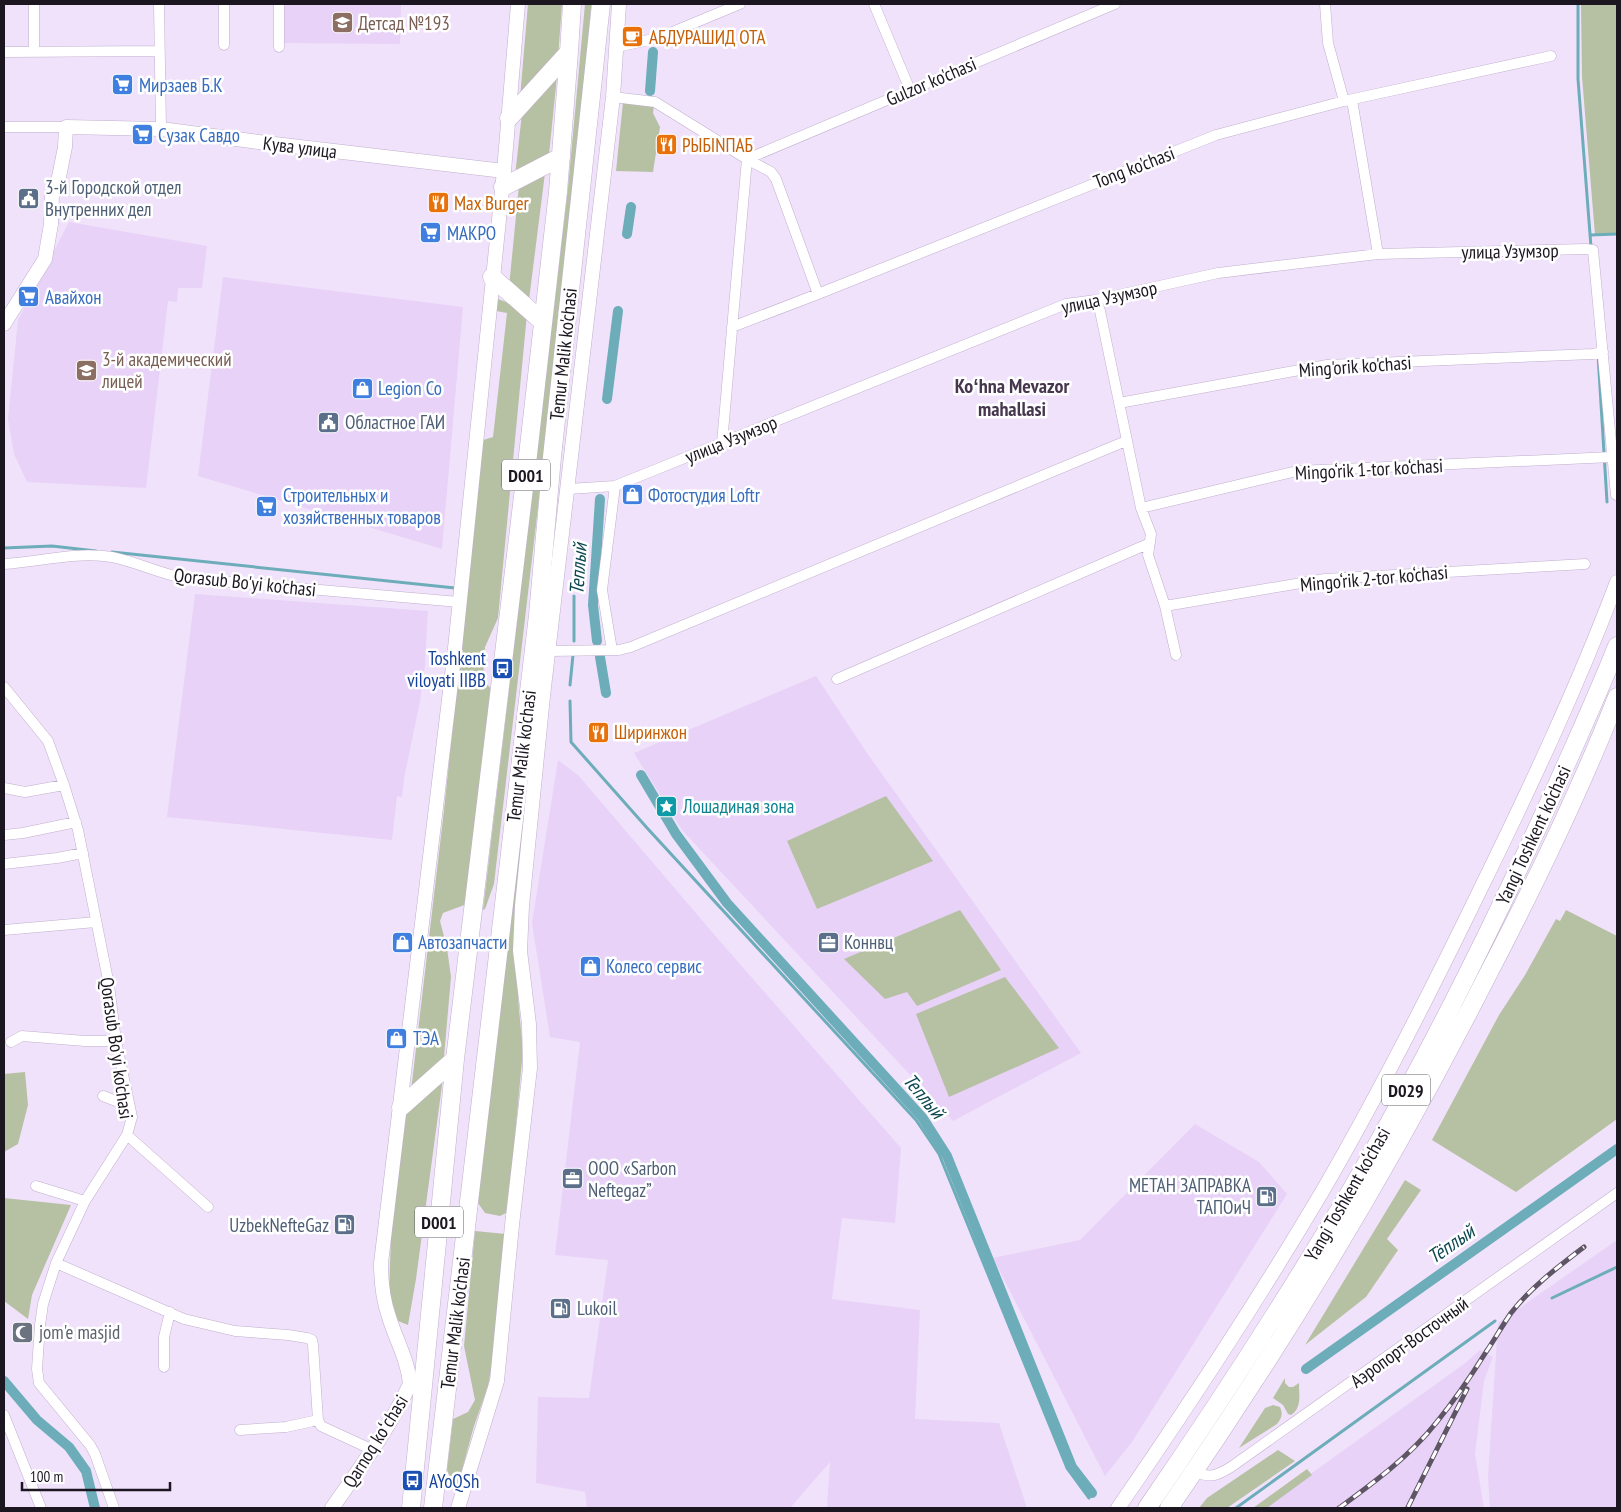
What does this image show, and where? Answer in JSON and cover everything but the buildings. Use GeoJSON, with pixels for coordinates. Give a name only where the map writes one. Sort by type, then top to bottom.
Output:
{"type":"FeatureCollection","features":[{"type":"Feature","properties":{"kind":"highway","name":"Temur Malik ko'chasi"},"geometry":{"type":"LineString","coordinates":[[410,1508],[417,1384],[543,322],[561,157],[572,4]]}},
{"type":"Feature","properties":{"kind":"highway","name":"Temur Malik ko'chasi"},"geometry":{"type":"LineString","coordinates":[[433,1508],[539,607],[552,457],[601,4]]}},
{"type":"Feature","properties":{"kind":"highway"},"geometry":{"type":"LineString","coordinates":[[509,118],[569,52]]}},
{"type":"Feature","properties":{"kind":"highway"},"geometry":{"type":"LineString","coordinates":[[504,179],[561,157]]}},
{"type":"Feature","properties":{"kind":"highway"},"geometry":{"type":"LineString","coordinates":[[492,278],[543,322]]}},
{"type":"Feature","properties":{"kind":"highway","name":"Yangi Toshkent ko‘chasi"},"geometry":{"type":"LineString","coordinates":[[1147,1508],[1258,1342],[1350,1192],[1407,1089],[1533,839],[1617,646]]}},
{"type":"Feature","properties":{"kind":"highway","name":"Yangi Toshkent ko‘chasi"},"geometry":{"type":"LineString","coordinates":[[1169,1508],[1196,1470],[1331,1259],[1433,1079],[1505,942],[1550,849],[1617,697]]}},
{"type":"Feature","properties":{"kind":"highway"},"geometry":{"type":"LineString","coordinates":[[468,944],[474,938],[484,933],[492,934],[499,942]]}},
{"type":"Feature","properties":{"kind":"highway"},"geometry":{"type":"LineString","coordinates":[[401,1107],[455,1059]]}},
{"type":"Feature","properties":{"kind":"highway"},"geometry":{"type":"LineString","coordinates":[[417,1384],[447,1389]]}},
{"type":"Feature","properties":{"kind":"street"},"geometry":{"type":"LineString","coordinates":[[34,4],[34,52]]}},
{"type":"Feature","properties":{"kind":"street"},"geometry":{"type":"LineString","coordinates":[[159,4],[161,129]]}},
{"type":"Feature","properties":{"kind":"street"},"geometry":{"type":"LineString","coordinates":[[224,4],[224,45]]}},
{"type":"Feature","properties":{"kind":"street"},"geometry":{"type":"LineString","coordinates":[[279,4],[279,47]]}},
{"type":"Feature","properties":{"kind":"street"},"geometry":{"type":"LineString","coordinates":[[417,1384],[409,1371],[386,1309],[382,1287],[381,1263],[460,602],[492,278],[504,179],[518,4]]}},
{"type":"Feature","properties":{"kind":"street"},"geometry":{"type":"LineString","coordinates":[[458,1508],[497,1381],[530,1068],[529,1024],[520,950],[520,921],[552,624],[613,97],[619,4]]}},
{"type":"Feature","properties":{"kind":"street"},"geometry":{"type":"LineString","coordinates":[[617,47],[658,38],[740,4]]}},
{"type":"Feature","properties":{"kind":"street"},"geometry":{"type":"LineString","coordinates":[[874,4],[910,90]]}},
{"type":"Feature","properties":{"kind":"street","name":"Gulzor ko'chasi"},"geometry":{"type":"LineString","coordinates":[[747,159],[1115,4]]}},
{"type":"Feature","properties":{"kind":"street"},"geometry":{"type":"LineString","coordinates":[[1326,4],[1328,43],[1348,101],[1378,254]]}},
{"type":"Feature","properties":{"kind":"street"},"geometry":{"type":"LineString","coordinates":[[4,52],[159,51]]}},
{"type":"Feature","properties":{"kind":"street","name":"Tong ko'chasi"},"geometry":{"type":"LineString","coordinates":[[732,327],[1216,135],[1348,101],[1551,56]]}},
{"type":"Feature","properties":{"kind":"street"},"geometry":{"type":"LineString","coordinates":[[613,97],[655,102],[771,172],[776,179],[818,294]]}},
{"type":"Feature","properties":{"kind":"street"},"geometry":{"type":"LineString","coordinates":[[4,127],[66,127],[65,147],[59,177],[52,195],[51,224],[45,259],[4,324]]}},
{"type":"Feature","properties":{"kind":"street","name":"Кува улица"},"geometry":{"type":"LineString","coordinates":[[66,127],[161,129],[275,144],[504,179]]}},
{"type":"Feature","properties":{"kind":"street"},"geometry":{"type":"LineString","coordinates":[[722,443],[747,159]]}},
{"type":"Feature","properties":{"kind":"street","name":"улица Узумзор"},"geometry":{"type":"LineString","coordinates":[[568,489],[615,486],[1066,304],[1096,300],[1218,273],[1378,254],[1589,250],[1598,353]]}},
{"type":"Feature","properties":{"kind":"street"},"geometry":{"type":"LineString","coordinates":[[1096,300],[1100,311],[1141,508],[1151,534],[1148,555],[1165,606],[1176,655]]}},
{"type":"Feature","properties":{"kind":"street"},"geometry":{"type":"LineString","coordinates":[[1598,353],[1616,495]]}},
{"type":"Feature","properties":{"kind":"street","name":"Ming'orik ko'chasi"},"geometry":{"type":"LineString","coordinates":[[1119,403],[1327,364],[1598,353]]}},
{"type":"Feature","properties":{"kind":"street"},"geometry":{"type":"LineString","coordinates":[[549,651],[632,648],[1126,442]]}},
{"type":"Feature","properties":{"kind":"street","name":"Mingo‘rik 1-tor ko‘chasi"},"geometry":{"type":"LineString","coordinates":[[1141,508],[1297,471],[1612,457]]}},
{"type":"Feature","properties":{"kind":"street"},"geometry":{"type":"LineString","coordinates":[[612,650],[602,590],[615,486]]}},
{"type":"Feature","properties":{"kind":"street"},"geometry":{"type":"LineString","coordinates":[[837,680],[1150,543]]}},
{"type":"Feature","properties":{"kind":"street","name":"Qorasub Bo'yi ko'chasi"},"geometry":{"type":"LineString","coordinates":[[4,564],[76,556],[110,557],[140,564],[168,575],[183,578],[460,602]]}},
{"type":"Feature","properties":{"kind":"street","name":"Mingo‘rik 2-tor ko‘chasi"},"geometry":{"type":"LineString","coordinates":[[1165,606],[1325,579],[1585,564]]}},
{"type":"Feature","properties":{"kind":"street"},"geometry":{"type":"LineString","coordinates":[[1118,1508],[1186,1409],[1271,1276],[1322,1191],[1383,1082],[1448,956],[1564,714],[1617,582]]}},
{"type":"Feature","properties":{"kind":"street"},"geometry":{"type":"LineString","coordinates":[[539,607],[552,624]]}},
{"type":"Feature","properties":{"kind":"street","name":"Qorasub Bo'yi ko'chasi"},"geometry":{"type":"LineString","coordinates":[[4,687],[48,741],[76,822],[109,985],[116,1040],[132,1117],[127,1135],[85,1200],[56,1263],[43,1304],[37,1369],[40,1383],[95,1454],[114,1508]]}},
{"type":"Feature","properties":{"kind":"street"},"geometry":{"type":"LineString","coordinates":[[516,801],[535,782]]}},
{"type":"Feature","properties":{"kind":"street"},"geometry":{"type":"LineString","coordinates":[[4,788],[25,792],[64,785]]}},
{"type":"Feature","properties":{"kind":"street"},"geometry":{"type":"LineString","coordinates":[[4,835],[76,822]]}},
{"type":"Feature","properties":{"kind":"street"},"geometry":{"type":"LineString","coordinates":[[4,864],[83,853]]}},
{"type":"Feature","properties":{"kind":"street"},"geometry":{"type":"LineString","coordinates":[[4,930],[96,922]]}},
{"type":"Feature","properties":{"kind":"street"},"geometry":{"type":"LineString","coordinates":[[11,1042],[22,1036],[86,1041],[116,1040]]}},
{"type":"Feature","properties":{"kind":"street"},"geometry":{"type":"LineString","coordinates":[[103,1096],[116,1101],[128,1102]]}},
{"type":"Feature","properties":{"kind":"street"},"geometry":{"type":"LineString","coordinates":[[127,1135],[208,1207]]}},
{"type":"Feature","properties":{"kind":"street"},"geometry":{"type":"LineString","coordinates":[[36,1186],[85,1200]]}},
{"type":"Feature","properties":{"kind":"street","name":"Аэропорт-Восточный"},"geometry":{"type":"LineString","coordinates":[[1196,1470],[1202,1475],[1209,1476],[1231,1468],[1617,1193]]}},
{"type":"Feature","properties":{"kind":"street"},"geometry":{"type":"LineString","coordinates":[[56,1263],[184,1319],[235,1331],[288,1335],[312,1340],[314,1345],[318,1420],[321,1426],[373,1450]]}},
{"type":"Feature","properties":{"kind":"street"},"geometry":{"type":"LineString","coordinates":[[164,1367],[164,1336],[170,1312]]}},
{"type":"Feature","properties":{"kind":"street","name":"Qarnoq koʻchasi"},"geometry":{"type":"LineString","coordinates":[[332,1508],[373,1450],[402,1402],[417,1384]]}},
{"type":"Feature","properties":{"kind":"street"},"geometry":{"type":"LineString","coordinates":[[4,1415],[40,1508]]}},
{"type":"Feature","properties":{"kind":"street"},"geometry":{"type":"LineString","coordinates":[[240,1430],[286,1427],[318,1420]]}},
{"type":"Feature","properties":{"kind":"shaded area","name":"Детсад №193"},"geometry":{"type":"Polygon","coordinates":[[[283,4],[401,4],[400,44],[283,43],[283,4]]]}},
{"type":"Feature","properties":{"kind":"shaded area","name":"3-й академический лицей"},"geometry":{"type":"Polygon","coordinates":[[[69,222],[207,246],[202,288],[178,288],[177,302],[168,301],[146,488],[27,482],[14,454],[8,419],[18,320],[69,222]]]}},
{"type":"Feature","properties":{"kind":"shaded area","name":"Областное ГАИ"},"geometry":{"type":"Polygon","coordinates":[[[223,277],[463,307],[442,549],[198,476],[223,277]]]}},
{"type":"Feature","properties":{"kind":"shaded area"},"geometry":{"type":"Polygon","coordinates":[[[195,594],[428,611],[425,665],[420,701],[402,797],[397,796],[392,840],[167,817],[195,594]]]}},
{"type":"Feature","properties":{"kind":"shaded area"},"geometry":{"type":"Polygon","coordinates":[[[816,676],[867,753],[1081,1053],[953,1121],[682,830],[634,753],[816,676]]]}},
{"type":"Feature","properties":{"kind":"shaded area"},"geometry":{"type":"Polygon","coordinates":[[[558,760],[578,775],[718,939],[901,1148],[895,1223],[842,1218],[832,1299],[920,1310],[915,1419],[999,1423],[1027,1508],[827,1508],[830,1462],[790,1508],[587,1508],[585,1492],[536,1483],[538,1397],[589,1398],[608,1260],[555,1255],[580,1042],[550,1037],[532,923],[558,760]]]}},
{"type":"Feature","properties":{"kind":"shaded area"},"geometry":{"type":"Polygon","coordinates":[[[1195,1124],[1259,1162],[1287,1194],[1132,1442],[1105,1476],[993,1258],[1080,1240],[1195,1124]]]}},
{"type":"Feature","properties":{"kind":"shaded area"},"geometry":{"type":"Polygon","coordinates":[[[1617,1240],[1617,1508],[1490,1508],[1488,1477],[1498,1323],[1617,1240]]]}},
{"type":"Feature","properties":{"kind":"shaded area"},"geometry":{"type":"Polygon","coordinates":[[[1480,1350],[1493,1357],[1484,1381],[1475,1454],[1484,1508],[1263,1508],[1464,1364],[1480,1350]]]}},
{"type":"Feature","properties":{"kind":"green space"},"geometry":{"type":"Polygon","coordinates":[[[528,4],[562,4],[558,58],[520,98],[528,4]]]}},
{"type":"Feature","properties":{"kind":"green space"},"geometry":{"type":"Polygon","coordinates":[[[585,4],[591,4],[591,8],[575,191],[494,884],[483,910],[568,188],[585,4]]]}},
{"type":"Feature","properties":{"kind":"green space"},"geometry":{"type":"Polygon","coordinates":[[[1581,4],[1617,4],[1617,233],[1595,235],[1582,77],[1581,4]]]}},
{"type":"Feature","properties":{"kind":"green space"},"geometry":{"type":"Polygon","coordinates":[[[557,76],[549,155],[515,176],[522,113],[557,76]]]}},
{"type":"Feature","properties":{"kind":"green space"},"geometry":{"type":"Polygon","coordinates":[[[623,102],[654,106],[653,113],[660,127],[653,172],[616,171],[623,102]]]}},
{"type":"Feature","properties":{"kind":"green space"},"geometry":{"type":"Polygon","coordinates":[[[545,173],[529,300],[509,287],[519,185],[545,173]]]}},
{"type":"Feature","properties":{"kind":"green space"},"geometry":{"type":"Polygon","coordinates":[[[498,299],[514,305],[527,314],[498,618],[485,647],[483,679],[491,689],[467,904],[443,913],[440,921],[447,948],[451,977],[444,1057],[411,1091],[444,810],[483,440],[493,437],[507,313],[496,311],[498,299]]]}},
{"type":"Feature","properties":{"kind":"green space"},"geometry":{"type":"Polygon","coordinates":[[[530,793],[514,928],[523,1050],[508,1212],[500,1216],[485,1213],[478,1203],[524,799],[530,793]]]}},
{"type":"Feature","properties":{"kind":"green space"},"geometry":{"type":"Polygon","coordinates":[[[886,796],[933,861],[817,909],[787,841],[886,796]]]}},
{"type":"Feature","properties":{"kind":"green space"},"geometry":{"type":"Polygon","coordinates":[[[960,910],[1001,970],[917,1006],[907,992],[885,999],[844,959],[960,910]]]}},
{"type":"Feature","properties":{"kind":"green space"},"geometry":{"type":"Polygon","coordinates":[[[1566,910],[1617,936],[1617,1119],[1516,1192],[1432,1140],[1499,1015],[1525,975],[1556,919],[1560,921],[1566,910]]]}},
{"type":"Feature","properties":{"kind":"green space"},"geometry":{"type":"Polygon","coordinates":[[[1005,977],[1059,1048],[949,1097],[916,1014],[1005,977]]]}},
{"type":"Feature","properties":{"kind":"green space"},"geometry":{"type":"Polygon","coordinates":[[[25,1072],[28,1105],[18,1144],[4,1152],[4,1074],[25,1072]]]}},
{"type":"Feature","properties":{"kind":"green space"},"geometry":{"type":"Polygon","coordinates":[[[443,1078],[408,1325],[398,1321],[389,1293],[391,1236],[407,1106],[443,1078]]]}},
{"type":"Feature","properties":{"kind":"green space"},"geometry":{"type":"Polygon","coordinates":[[[1405,1180],[1421,1190],[1387,1239],[1398,1250],[1366,1297],[1305,1345],[1405,1180]]]}},
{"type":"Feature","properties":{"kind":"green space"},"geometry":{"type":"Polygon","coordinates":[[[4,1198],[71,1205],[32,1295],[28,1319],[4,1301],[4,1198]]]}},
{"type":"Feature","properties":{"kind":"green space"},"geometry":{"type":"Polygon","coordinates":[[[475,1231],[506,1234],[494,1355],[488,1386],[474,1426],[457,1488],[450,1486],[451,1479],[447,1470],[453,1419],[468,1412],[475,1400],[464,1346],[475,1231]]]}},
{"type":"Feature","properties":{"kind":"green space"},"geometry":{"type":"Polygon","coordinates":[[[1285,1378],[1285,1383],[1289,1387],[1299,1383],[1297,1409],[1291,1415],[1288,1414],[1283,1405],[1273,1398],[1285,1378]]]}},
{"type":"Feature","properties":{"kind":"green space"},"geometry":{"type":"Polygon","coordinates":[[[1273,1405],[1280,1407],[1282,1412],[1277,1424],[1239,1448],[1265,1408],[1273,1405]]]}},
{"type":"Feature","properties":{"kind":"green space"},"geometry":{"type":"Polygon","coordinates":[[[1278,1450],[1295,1461],[1227,1508],[1199,1508],[1207,1498],[1278,1450]]]}},
{"type":"Feature","properties":{"kind":"green space"},"geometry":{"type":"Polygon","coordinates":[[[1307,1469],[1312,1475],[1267,1508],[1253,1508],[1307,1469]]]}},
{"type":"Feature","properties":{"kind":"waterway"},"geometry":{"type":"LineString","coordinates":[[1578,4],[1578,79],[1591,247]]}},
{"type":"Feature","properties":{"kind":"waterway","name":"Теплый"},"geometry":{"type":"LineString","coordinates":[[650,91],[653,52]]}},
{"type":"Feature","properties":{"kind":"waterway","name":"Теплый"},"geometry":{"type":"LineString","coordinates":[[627,234],[631,207]]}},
{"type":"Feature","properties":{"kind":"waterway"},"geometry":{"type":"LineString","coordinates":[[1590,235],[1617,234]]}},
{"type":"Feature","properties":{"kind":"waterway","name":"Теплый"},"geometry":{"type":"LineString","coordinates":[[607,399],[618,311]]}},
{"type":"Feature","properties":{"kind":"waterway"},"geometry":{"type":"LineString","coordinates":[[1598,355],[1607,502]]}},
{"type":"Feature","properties":{"kind":"waterway","name":"Теплый"},"geometry":{"type":"LineString","coordinates":[[597,641],[593,605],[600,499]]}},
{"type":"Feature","properties":{"kind":"waterway"},"geometry":{"type":"LineString","coordinates":[[4,548],[52,546],[96,551]]}},
{"type":"Feature","properties":{"kind":"waterway"},"geometry":{"type":"LineString","coordinates":[[112,552],[455,588]]}},
{"type":"Feature","properties":{"kind":"waterway"},"geometry":{"type":"LineString","coordinates":[[574,596],[574,641]]}},
{"type":"Feature","properties":{"kind":"waterway"},"geometry":{"type":"LineString","coordinates":[[570,685],[573,655]]}},
{"type":"Feature","properties":{"kind":"waterway","name":"Теплый"},"geometry":{"type":"LineString","coordinates":[[600,657],[606,693]]}},
{"type":"Feature","properties":{"kind":"waterway"},"geometry":{"type":"LineString","coordinates":[[570,701],[571,742],[648,829],[916,1120],[939,1154],[1067,1468],[1089,1498]]}},
{"type":"Feature","properties":{"kind":"waterway","name":"Теплый"},"geometry":{"type":"LineString","coordinates":[[641,775],[676,834],[727,903],[922,1117],[947,1156],[1072,1467],[1092,1493]]}},
{"type":"Feature","properties":{"kind":"waterway","name":"Тёплый"},"geometry":{"type":"LineString","coordinates":[[1306,1369],[1617,1149]]}},
{"type":"Feature","properties":{"kind":"waterway"},"geometry":{"type":"LineString","coordinates":[[1552,1298],[1617,1267]]}},
{"type":"Feature","properties":{"kind":"waterway"},"geometry":{"type":"LineString","coordinates":[[1236,1508],[1495,1321]]}},
{"type":"Feature","properties":{"kind":"waterway"},"geometry":{"type":"LineString","coordinates":[[4,1381],[37,1420],[69,1447],[86,1471],[95,1508]]}},
{"type":"Feature","properties":{"kind":"railway"},"geometry":{"type":"LineString","coordinates":[[1339,1508],[1390,1469],[1414,1447],[1443,1415],[1511,1313],[1545,1278],[1584,1247]]}},
{"type":"Feature","properties":{"kind":"railway"},"geometry":{"type":"LineString","coordinates":[[1408,1507],[1467,1389]]}},
{"type":"Feature","properties":{"kind":"place","name":"Детсад №193"},"geometry":{"type":"Point","coordinates":[342,23]}},
{"type":"Feature","properties":{"kind":"place","name":"АБДУРАШИД ОТА"},"geometry":{"type":"Point","coordinates":[633,37]}},
{"type":"Feature","properties":{"kind":"place","name":"Мирзаев Б.К"},"geometry":{"type":"Point","coordinates":[123,85]}},
{"type":"Feature","properties":{"kind":"place","name":"Сузак Савдо"},"geometry":{"type":"Point","coordinates":[142,135]}},
{"type":"Feature","properties":{"kind":"place","name":"РЫБINПАБ"},"geometry":{"type":"Point","coordinates":[666,145]}},
{"type":"Feature","properties":{"kind":"place","name":"3-й Городской отдел Внутренних дел"},"geometry":{"type":"Point","coordinates":[29,198]}},
{"type":"Feature","properties":{"kind":"place","name":"Max Burger"},"geometry":{"type":"Point","coordinates":[438,203]}},
{"type":"Feature","properties":{"kind":"place","name":"МАКРО"},"geometry":{"type":"Point","coordinates":[431,233]}},
{"type":"Feature","properties":{"kind":"place","name":"Авайхон"},"geometry":{"type":"Point","coordinates":[29,297]}},
{"type":"Feature","properties":{"kind":"place","name":"3-й академический лицей"},"geometry":{"type":"Point","coordinates":[86,370]}},
{"type":"Feature","properties":{"kind":"place","name":"Legion Co"},"geometry":{"type":"Point","coordinates":[362,388]}},
{"type":"Feature","properties":{"kind":"place","name":"Областное ГАИ"},"geometry":{"type":"Point","coordinates":[329,422]}},
{"type":"Feature","properties":{"kind":"place","name":"Фотостудия Loftr"},"geometry":{"type":"Point","coordinates":[632,495]}},
{"type":"Feature","properties":{"kind":"place","name":"Строительных и хозяйственных товаров"},"geometry":{"type":"Point","coordinates":[267,506]}},
{"type":"Feature","properties":{"kind":"place","name":"Toshkent viloyati IIBB"},"geometry":{"type":"Point","coordinates":[502,669]}},
{"type":"Feature","properties":{"kind":"place","name":"Ширинжон"},"geometry":{"type":"Point","coordinates":[598,732]}},
{"type":"Feature","properties":{"kind":"place","name":"Лошадиная зона"},"geometry":{"type":"Point","coordinates":[667,806]}},
{"type":"Feature","properties":{"kind":"place","name":"Автозапчасти"},"geometry":{"type":"Point","coordinates":[402,942]}},
{"type":"Feature","properties":{"kind":"place","name":"Коннвц"},"geometry":{"type":"Point","coordinates":[828,942]}},
{"type":"Feature","properties":{"kind":"place","name":"Колесо сервис"},"geometry":{"type":"Point","coordinates":[590,966]}},
{"type":"Feature","properties":{"kind":"place","name":"ТЭА"},"geometry":{"type":"Point","coordinates":[397,1038]}},
{"type":"Feature","properties":{"kind":"place","name":"ООО «Sarbon Neftegaz”"},"geometry":{"type":"Point","coordinates":[572,1179]}},
{"type":"Feature","properties":{"kind":"place","name":"МЕТАН ЗАПРАВКА ТАПОиЧ"},"geometry":{"type":"Point","coordinates":[1267,1196]}},
{"type":"Feature","properties":{"kind":"place","name":"UzbekNefteGaz"},"geometry":{"type":"Point","coordinates":[345,1225]}},
{"type":"Feature","properties":{"kind":"place","name":"Lukoil"},"geometry":{"type":"Point","coordinates":[561,1308]}},
{"type":"Feature","properties":{"kind":"place","name":"jom'e masjid"},"geometry":{"type":"Point","coordinates":[23,1332]}},
{"type":"Feature","properties":{"kind":"place","name":"AYoQSh"},"geometry":{"type":"Point","coordinates":[413,1481]}},
{"type":"Feature","properties":{"kind":"district","name":"Koʻhna Mevazor mahallasi"},"geometry":{"type":"Point","coordinates":[1012,398]}}]}
